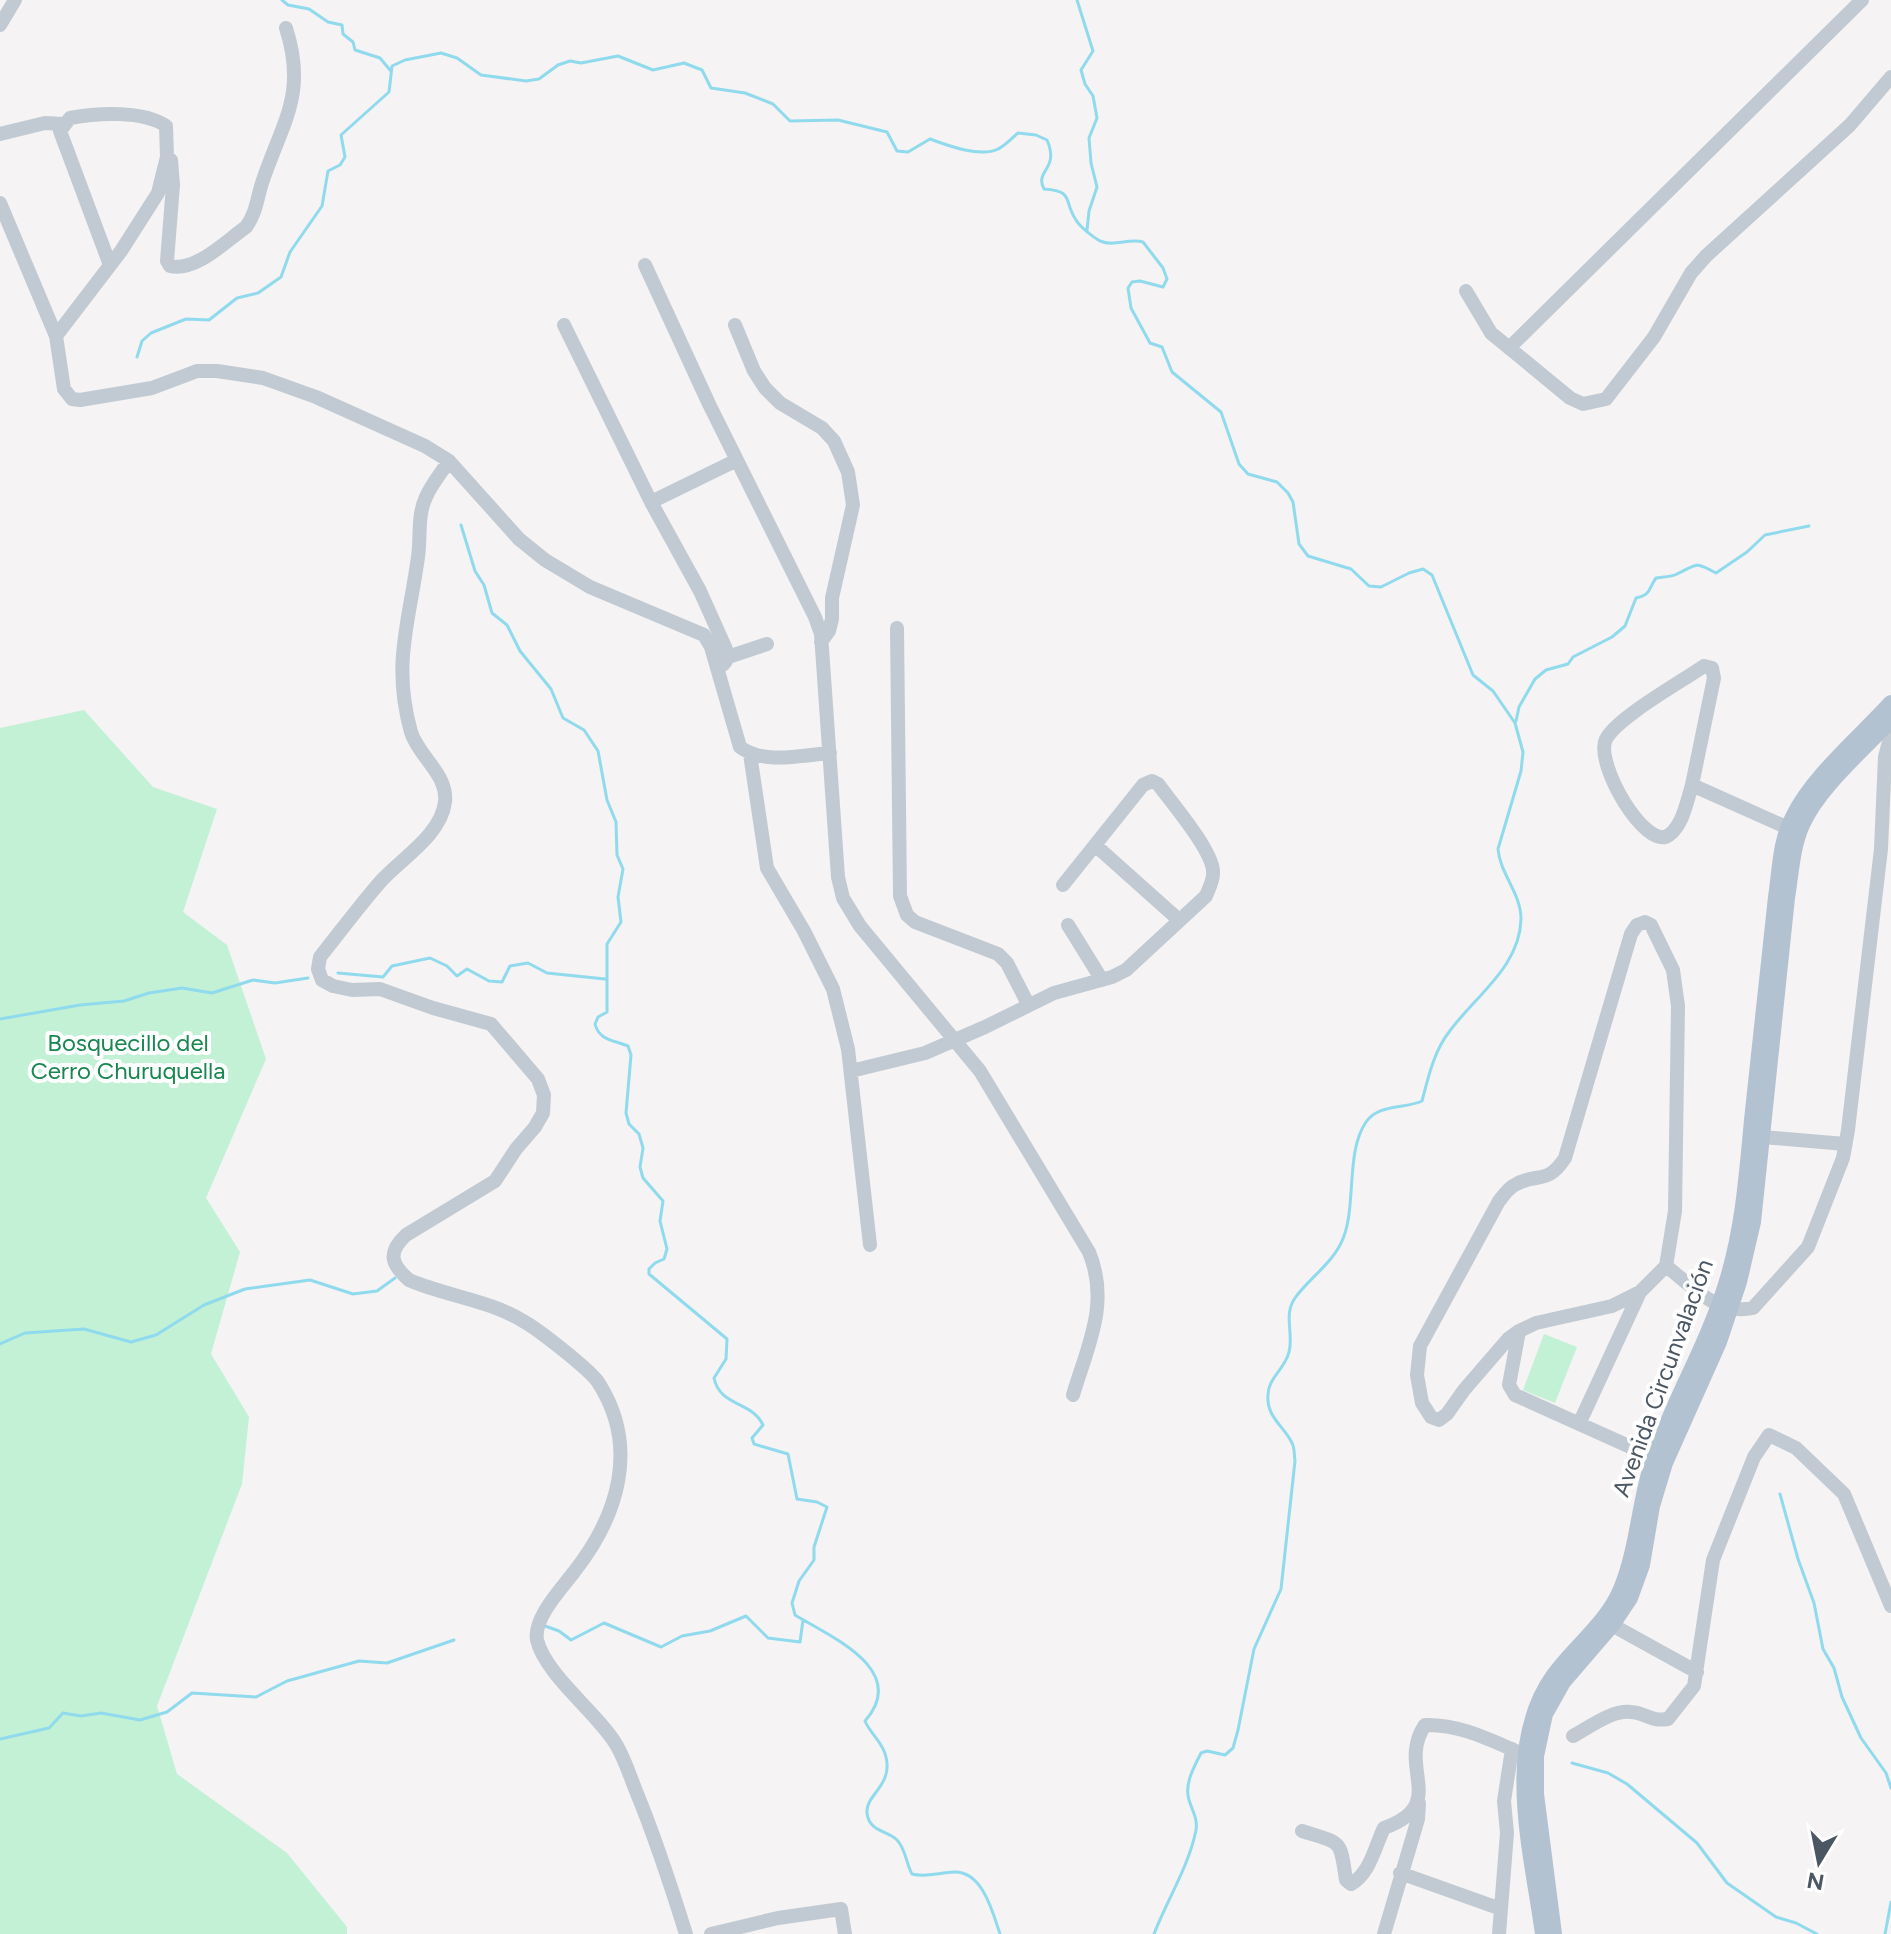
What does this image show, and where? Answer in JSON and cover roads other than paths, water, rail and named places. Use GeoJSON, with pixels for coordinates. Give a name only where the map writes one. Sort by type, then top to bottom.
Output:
{"type":"FeatureCollection","features":[{"type":"Feature","properties":{"kind":"main road","name":"Avenida Circunvalación"},"geometry":{"type":"LineString","coordinates":[[1725,1308],[1753,1222],[1794,849],[1792,817],[1815,785],[1891,703]]}},
{"type":"Feature","properties":{"kind":"main road","name":"Avenida Circunvalación"},"geometry":{"type":"LineString","coordinates":[[1543,1934],[1518,1752],[1534,1710],[1554,1675],[1603,1618],[1620,1593],[1631,1562],[1641,1503],[1719,1342],[1742,1220],[1783,847],[1824,792],[1891,720]]}},
{"type":"Feature","properties":{"kind":"main road","name":"Avenida Circunvalación"},"geometry":{"type":"LineString","coordinates":[[1554,1934],[1536,1794],[1536,1756],[1545,1714],[1563,1682],[1612,1625],[1630,1598],[1642,1565],[1660,1460]]}},
{"type":"Feature","properties":{"kind":"street"},"geometry":{"type":"LineString","coordinates":[[0,25],[15,0]]}},
{"type":"Feature","properties":{"kind":"street"},"geometry":{"type":"LineString","coordinates":[[1509,348],[1862,0]]}},
{"type":"Feature","properties":{"kind":"street"},"geometry":{"type":"LineString","coordinates":[[110,265],[60,131],[63,124],[70,118],[94,113],[154,118],[166,126],[167,148],[173,170],[167,261],[170,266],[179,268],[192,264],[246,227],[252,218],[262,182],[292,104],[293,59],[286,28]]}},
{"type":"Feature","properties":{"kind":"street"},"geometry":{"type":"LineString","coordinates":[[1466,291],[1491,333],[1570,398],[1583,404],[1606,399],[1654,337],[1699,264],[1724,237],[1850,125],[1891,77]]}},
{"type":"Feature","properties":{"kind":"street"},"geometry":{"type":"LineString","coordinates":[[0,134],[45,123],[63,124]]}},
{"type":"Feature","properties":{"kind":"street"},"geometry":{"type":"LineString","coordinates":[[56,336],[110,265],[158,193],[167,148]]}},
{"type":"Feature","properties":{"kind":"street"},"geometry":{"type":"LineString","coordinates":[[0,203],[56,336],[64,389],[72,399],[152,388],[197,371],[217,371],[263,378],[330,403],[425,446],[449,461],[519,539],[545,560],[590,587],[704,635],[723,662]]}},
{"type":"Feature","properties":{"kind":"street"},"geometry":{"type":"LineString","coordinates":[[645,265],[815,617],[821,642],[838,877],[843,898],[860,926],[980,1071],[1089,1252],[1096,1270],[1099,1289],[1096,1319],[1073,1395]]}},
{"type":"Feature","properties":{"kind":"street"},"geometry":{"type":"LineString","coordinates":[[564,325],[651,502],[700,591],[723,662],[740,747],[750,754],[768,757],[830,753]]}},
{"type":"Feature","properties":{"kind":"street"},"geometry":{"type":"LineString","coordinates":[[735,325],[754,371],[765,388],[780,403],[822,428],[834,441],[848,472],[853,505],[832,598],[832,619],[829,631],[821,642]]}},
{"type":"Feature","properties":{"kind":"street"},"geometry":{"type":"LineString","coordinates":[[651,502],[737,460]]}},
{"type":"Feature","properties":{"kind":"street"},"geometry":{"type":"LineString","coordinates":[[449,461],[426,497],[422,512],[419,554],[401,661],[414,742],[438,775],[444,789],[441,817],[382,881],[320,957],[318,969],[322,980],[333,986],[352,990],[380,989],[491,1024],[502,1033],[521,1062],[538,1079],[544,1095],[543,1113],[502,1173],[483,1190],[406,1235],[397,1244],[393,1256],[397,1269],[409,1280],[522,1320],[553,1342],[598,1381],[619,1429],[620,1477],[612,1508],[588,1554],[544,1612],[536,1637],[543,1653],[567,1687],[616,1745],[648,1820],[686,1934]]}},
{"type":"Feature","properties":{"kind":"street"},"geometry":{"type":"LineString","coordinates":[[897,628],[900,896],[907,915],[915,922],[998,954],[1007,963],[1028,1004]]}},
{"type":"Feature","properties":{"kind":"street"},"geometry":{"type":"LineString","coordinates":[[723,662],[767,644]]}},
{"type":"Feature","properties":{"kind":"street"},"geometry":{"type":"LineString","coordinates":[[1704,666],[1712,668],[1714,678],[1692,785],[1677,825],[1668,836],[1661,838],[1650,834],[1634,817],[1606,769],[1603,755],[1605,740],[1618,725],[1704,666]]}},
{"type":"Feature","properties":{"kind":"street"},"geometry":{"type":"LineString","coordinates":[[1666,1266],[1725,1308],[1743,1310],[1753,1308],[1808,1247],[1843,1158],[1881,849],[1885,757],[1891,734]]}},
{"type":"Feature","properties":{"kind":"street"},"geometry":{"type":"LineString","coordinates":[[750,754],[767,868],[833,989],[851,1071],[870,1245]]}},
{"type":"Feature","properties":{"kind":"street"},"geometry":{"type":"LineString","coordinates":[[851,1071],[925,1053],[1054,993],[1126,970],[1206,896],[1214,870],[1207,853],[1158,784],[1152,781],[1143,785],[1063,885]]}},
{"type":"Feature","properties":{"kind":"street"},"geometry":{"type":"LineString","coordinates":[[1692,785],[1794,831]]}},
{"type":"Feature","properties":{"kind":"street"},"geometry":{"type":"LineString","coordinates":[[1095,845],[1179,920]]}},
{"type":"Feature","properties":{"kind":"street"},"geometry":{"type":"LineString","coordinates":[[1645,922],[1651,925],[1673,970],[1678,1006],[1675,1211],[1666,1266],[1640,1292],[1612,1306],[1536,1323],[1519,1331],[1508,1339],[1439,1420],[1431,1417],[1422,1403],[1417,1375],[1420,1346],[1499,1201],[1512,1186],[1556,1172],[1565,1158],[1631,934],[1637,925],[1645,922]]}},
{"type":"Feature","properties":{"kind":"street"},"geometry":{"type":"LineString","coordinates":[[1068,925],[1102,980]]}},
{"type":"Feature","properties":{"kind":"street"},"geometry":{"type":"LineString","coordinates":[[1762,1137],[1845,1144]]}},
{"type":"Feature","properties":{"kind":"street"},"geometry":{"type":"LineString","coordinates":[[1579,1424],[1640,1292]]}},
{"type":"Feature","properties":{"kind":"street"},"geometry":{"type":"LineString","coordinates":[[1519,1331],[1509,1385],[1515,1395],[1660,1460]]}},
{"type":"Feature","properties":{"kind":"street"},"geometry":{"type":"LineString","coordinates":[[1573,1736],[1615,1714],[1633,1711],[1657,1721],[1668,1719],[1694,1686],[1713,1560],[1754,1457],[1769,1435],[1796,1448],[1844,1494],[1891,1606]]}},
{"type":"Feature","properties":{"kind":"street"},"geometry":{"type":"LineString","coordinates":[[1612,1625],[1697,1672]]}},
{"type":"Feature","properties":{"kind":"street"},"geometry":{"type":"LineString","coordinates":[[1384,1934],[1418,1819],[1421,1792],[1415,1766],[1415,1747],[1425,1725],[1443,1724],[1518,1752],[1504,1801],[1507,1833],[1499,1934]]}},
{"type":"Feature","properties":{"kind":"street"},"geometry":{"type":"LineString","coordinates":[[1302,1831],[1338,1843],[1343,1850],[1346,1880],[1351,1884],[1368,1865],[1384,1828],[1398,1823],[1419,1803]]}},
{"type":"Feature","properties":{"kind":"street"},"geometry":{"type":"LineString","coordinates":[[1400,1873],[1501,1909]]}},
{"type":"Feature","properties":{"kind":"street"},"geometry":{"type":"LineString","coordinates":[[711,1934],[778,1918],[841,1909],[845,1934]]}},
{"type":"Feature","properties":{"kind":"street"},"geometry":{"type":"LineString","coordinates":[[778,1918],[783,1934]]}},
{"type":"Feature","properties":{"kind":"waterway"},"geometry":{"type":"LineString","coordinates":[[282,0],[288,5],[309,9],[328,22],[342,25],[343,34],[353,42],[355,50],[380,58],[390,70]]}},
{"type":"Feature","properties":{"kind":"waterway"},"geometry":{"type":"LineString","coordinates":[[1077,0],[1093,51],[1081,70],[1093,96],[1097,118],[1089,138],[1097,187],[1087,230]]}},
{"type":"Feature","properties":{"kind":"waterway"},"geometry":{"type":"LineString","coordinates":[[137,357],[142,341],[151,333],[186,319],[209,320],[237,298],[258,293],[281,277],[290,252],[322,206],[328,171],[340,165],[345,157],[341,135],[389,92],[392,66],[405,60],[441,53],[457,58],[481,75],[526,81],[539,79],[558,65],[570,61],[581,63],[618,56],[653,70],[684,63],[702,70],[711,88],[745,93],[773,104],[790,121],[838,120],[887,132],[897,151],[908,152],[930,139],[963,150],[982,152],[1001,148],[1018,133],[1047,140],[1051,158],[1042,178],[1044,189],[1064,195],[1078,223],[1097,239],[1105,243],[1143,242],[1163,268],[1167,279],[1163,287],[1132,282],[1128,288],[1131,308],[1150,343],[1162,347],[1172,372],[1221,412],[1239,464],[1248,474],[1277,482],[1288,493],[1293,502],[1299,544],[1308,556],[1351,569],[1369,586],[1381,587],[1423,569],[1432,575],[1473,675],[1493,691],[1515,723],[1523,752],[1521,771],[1498,849],[1520,910],[1519,936],[1505,966],[1444,1039],[1432,1065],[1422,1101],[1377,1112],[1366,1122],[1353,1162],[1350,1208],[1344,1236],[1335,1254],[1292,1304],[1289,1352],[1268,1395],[1270,1409],[1293,1445],[1295,1461],[1281,1589],[1254,1649],[1233,1748],[1225,1755],[1207,1751],[1201,1753],[1190,1776],[1188,1794],[1196,1830],[1183,1870],[1154,1934]]}},
{"type":"Feature","properties":{"kind":"waterway"},"geometry":{"type":"LineString","coordinates":[[461,525],[492,613],[507,625],[520,651],[551,689],[563,718],[584,730],[598,751],[607,800],[616,822],[617,855],[623,869],[618,897],[621,922],[607,944],[607,1012],[598,1017],[595,1024],[603,1036],[628,1046],[631,1055],[626,1113],[629,1124],[639,1134],[643,1148],[640,1167],[643,1178],[663,1201],[660,1221],[667,1249],[664,1259],[655,1263],[649,1274],[727,1339],[726,1359],[714,1378],[717,1387],[729,1399],[758,1417],[763,1425],[752,1438],[754,1444],[788,1454],[797,1499],[827,1507],[814,1547],[814,1560],[799,1581],[792,1603],[795,1615],[860,1657],[872,1671],[878,1686],[876,1703],[865,1721],[882,1747],[887,1767],[883,1783],[870,1801],[868,1819],[900,1844],[912,1874],[955,1872],[973,1879],[985,1895],[1000,1934]]}},
{"type":"Feature","properties":{"kind":"waterway"},"geometry":{"type":"LineString","coordinates":[[1516,721],[1519,707],[1535,679],[1546,670],[1568,664],[1573,657],[1612,637],[1625,626],[1636,598],[1647,593],[1656,578],[1675,575],[1696,565],[1716,573],[1747,552],[1765,535],[1809,526]]}},
{"type":"Feature","properties":{"kind":"waterway"},"geometry":{"type":"LineString","coordinates":[[338,973],[383,977],[392,966],[430,958],[447,966],[457,976],[467,969],[489,981],[502,982],[510,966],[528,963],[547,973],[605,979]]}},
{"type":"Feature","properties":{"kind":"waterway"},"geometry":{"type":"LineString","coordinates":[[0,1019],[124,1001],[182,988],[212,993],[253,980],[275,983],[308,978]]}},
{"type":"Feature","properties":{"kind":"waterway"},"geometry":{"type":"LineString","coordinates":[[0,1344],[25,1333],[84,1329],[131,1342],[156,1335],[204,1305],[245,1289],[310,1280],[353,1294],[377,1291],[395,1278]]}},
{"type":"Feature","properties":{"kind":"waterway"},"geometry":{"type":"LineString","coordinates":[[1780,1494],[1814,1603],[1823,1649],[1834,1668],[1842,1697],[1861,1738],[1886,1773],[1891,1788]]}},
{"type":"Feature","properties":{"kind":"waterway"},"geometry":{"type":"LineString","coordinates":[[545,1626],[571,1640],[604,1623],[661,1647],[682,1636],[710,1631],[746,1616],[768,1638],[800,1642],[803,1620]]}},
{"type":"Feature","properties":{"kind":"waterway"},"geometry":{"type":"LineString","coordinates":[[0,1739],[49,1728],[63,1713],[81,1716],[101,1713],[140,1720],[167,1712],[192,1693],[256,1697],[287,1681],[359,1661],[387,1663],[454,1640]]}},
{"type":"Feature","properties":{"kind":"waterway"},"geometry":{"type":"LineString","coordinates":[[1572,1763],[1608,1773],[1627,1784],[1697,1843],[1727,1883],[1776,1917],[1817,1934]]}},
{"type":"Feature","properties":{"kind":"waterway"},"geometry":{"type":"LineString","coordinates":[[1885,1934],[1891,1902]]}},
{"type":"Feature","properties":{"kind":"park label","name":"Bosquecillo del Cerro Churuquella"},"geometry":{"type":"Point","coordinates":[128,1057]}}]}
